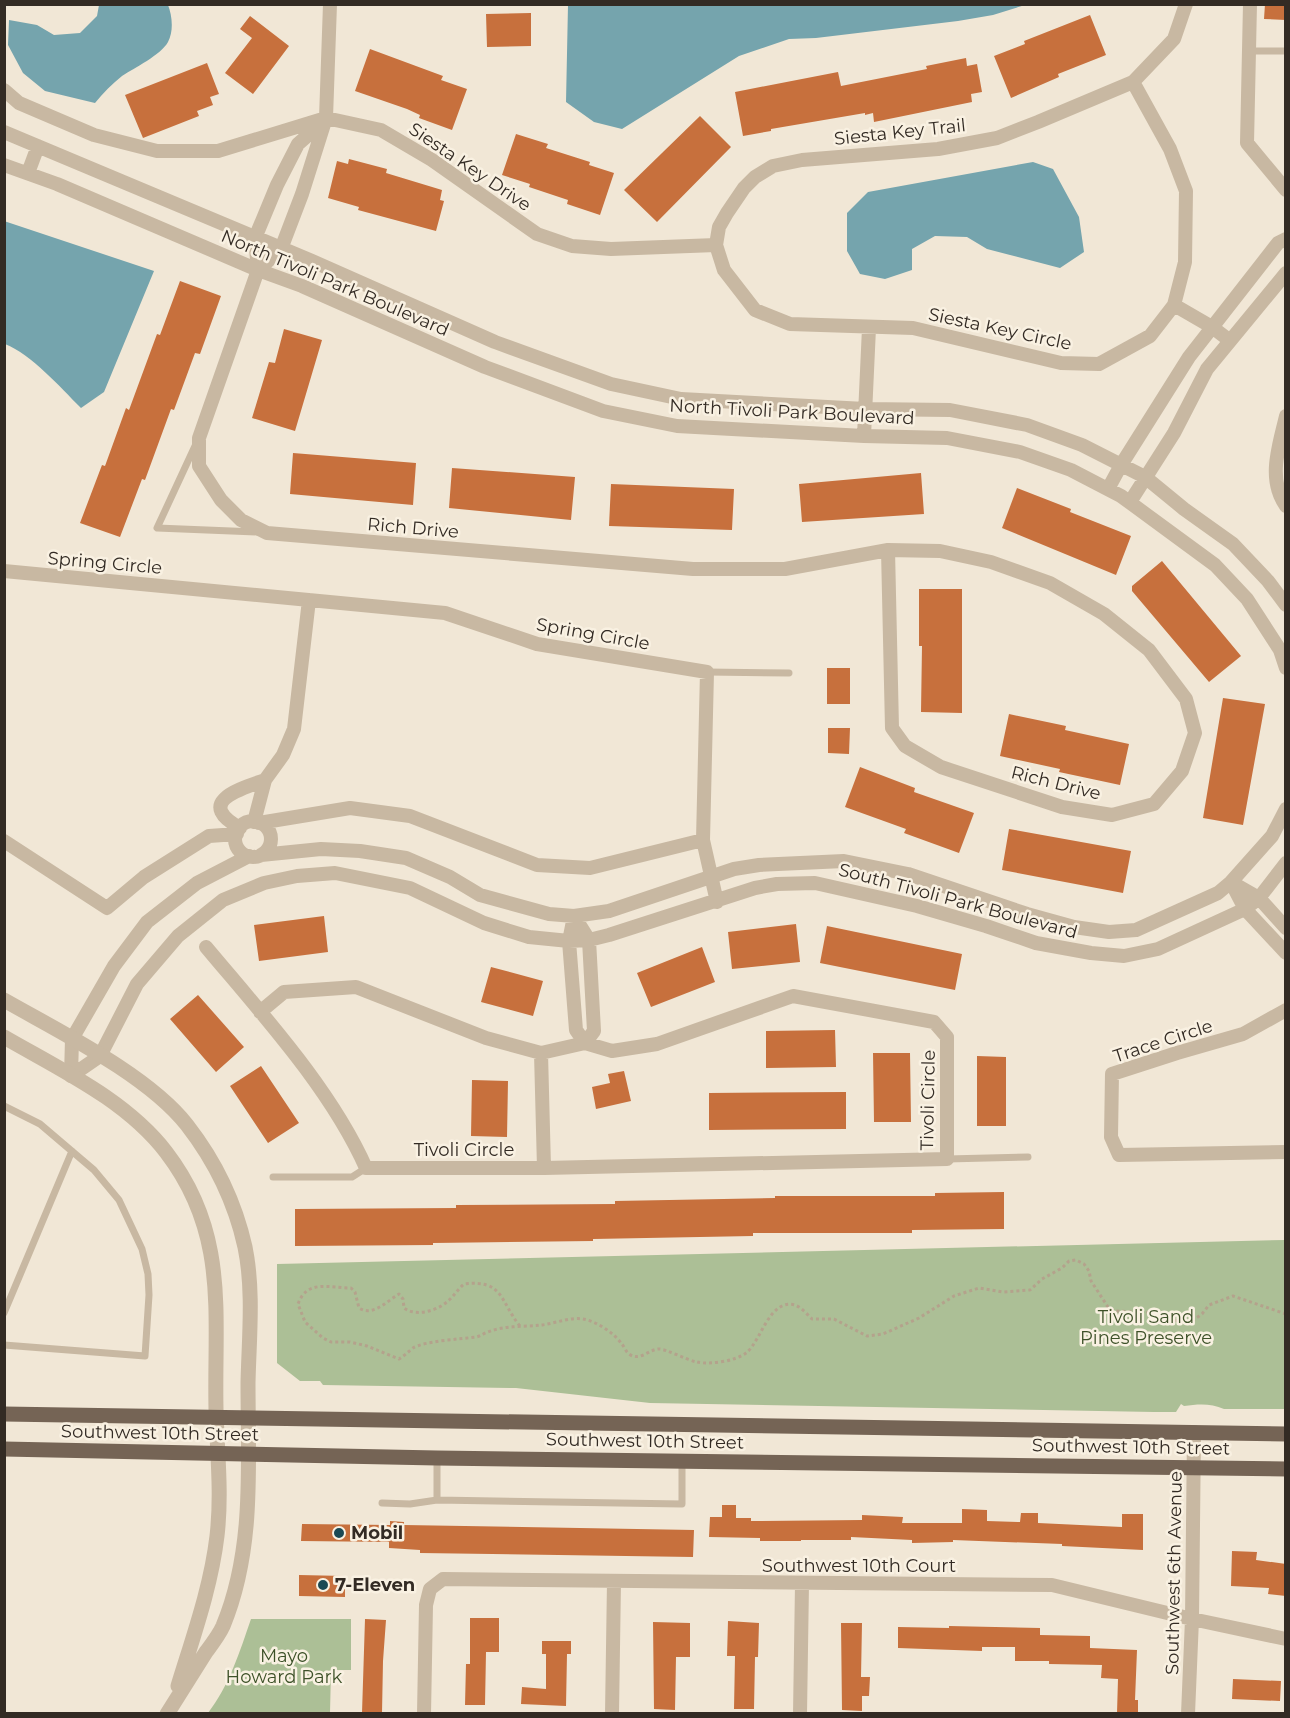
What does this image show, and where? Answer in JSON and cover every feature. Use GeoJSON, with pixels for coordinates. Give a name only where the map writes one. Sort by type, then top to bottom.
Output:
{"type":"FeatureCollection","features":[{"type":"Feature","properties":{"kind":"main road","name":"Southwest 10th Street"},"geometry":{"type":"LineString","coordinates":[[4,1414],[1286,1434]]}},
{"type":"Feature","properties":{"kind":"main road","name":"Southwest 10th Street"},"geometry":{"type":"LineString","coordinates":[[4,1449],[437,1458],[1286,1469]]}},
{"type":"Feature","properties":{"kind":"street"},"geometry":{"type":"LineString","coordinates":[[281,249],[302,194],[326,118],[330,4]]}},
{"type":"Feature","properties":{"kind":"street","name":"Siesta Key Trail"},"geometry":{"type":"LineString","coordinates":[[716,245],[719,228],[726,213],[744,188],[755,177],[773,166],[802,160],[938,149],[998,138],[1133,82],[1174,39],[1186,4]]}},
{"type":"Feature","properties":{"kind":"street"},"geometry":{"type":"LineString","coordinates":[[1250,4],[1247,143],[1286,190]]}},
{"type":"Feature","properties":{"kind":"street","name":"Siesta Key Circle"},"geometry":{"type":"LineString","coordinates":[[716,245],[724,270],[755,310],[790,324],[913,328],[1061,363],[1099,364],[1150,336],[1174,305],[1185,262],[1186,191],[1170,149],[1133,82]]}},
{"type":"Feature","properties":{"kind":"street","name":"Siesta Key Drive"},"geometry":{"type":"LineString","coordinates":[[4,90],[19,104],[94,135],[157,151],[218,151],[326,118],[381,130],[432,160],[537,234],[572,246],[611,249],[716,245]]}},
{"type":"Feature","properties":{"kind":"street"},"geometry":{"type":"LineString","coordinates":[[258,270],[255,238],[277,185],[298,144],[326,118]]}},
{"type":"Feature","properties":{"kind":"street","name":"North Tivoli Park Boulevard"},"geometry":{"type":"LineString","coordinates":[[4,132],[38,146],[258,270],[302,286],[507,375],[603,411],[678,426],[947,438],[1020,452],[1071,470],[1130,502],[1215,564],[1247,599],[1284,647],[1286,668]]}},
{"type":"Feature","properties":{"kind":"street"},"geometry":{"type":"LineString","coordinates":[[28,173],[38,146]]}},
{"type":"Feature","properties":{"kind":"street","name":"North Tivoli Park Boulevard"},"geometry":{"type":"LineString","coordinates":[[4,165],[255,238],[516,350],[611,384],[681,399],[865,409],[950,410],[1027,425],[1082,445],[1145,477],[1184,509],[1233,544],[1268,581],[1286,605]]}},
{"type":"Feature","properties":{"kind":"street"},"geometry":{"type":"LineString","coordinates":[[1108,489],[1189,357],[1278,243],[1286,239]]}},
{"type":"Feature","properties":{"kind":"street","name":"Rich Drive"},"geometry":{"type":"LineString","coordinates":[[281,249],[258,270],[199,438],[199,466],[221,500],[240,520],[267,533],[693,569],[785,569],[888,550],[940,551],[991,562],[1050,583],[1104,614],[1149,650],[1186,699],[1195,733],[1182,771],[1154,804],[1112,815],[1062,807],[1002,788],[940,767],[905,746],[892,728],[888,550]]}},
{"type":"Feature","properties":{"kind":"street"},"geometry":{"type":"LineString","coordinates":[[1130,502],[1174,433],[1207,369],[1286,273]]}},
{"type":"Feature","properties":{"kind":"street"},"geometry":{"type":"LineString","coordinates":[[1174,305],[1212,327],[1229,340]]}},
{"type":"Feature","properties":{"kind":"street"},"geometry":{"type":"LineString","coordinates":[[864,436],[869,328]]}},
{"type":"Feature","properties":{"kind":"street"},"geometry":{"type":"LineString","coordinates":[[507,375],[516,350]]}},
{"type":"Feature","properties":{"kind":"street"},"geometry":{"type":"LineString","coordinates":[[1286,416],[1275,463],[1279,496],[1286,506]]}},
{"type":"Feature","properties":{"kind":"street","name":"Spring Circle"},"geometry":{"type":"LineString","coordinates":[[4,571],[445,613],[537,644],[707,672]]}},
{"type":"Feature","properties":{"kind":"street"},"geometry":{"type":"LineString","coordinates":[[257,822],[266,780],[283,755],[294,729],[309,600]]}},
{"type":"Feature","properties":{"kind":"street"},"geometry":{"type":"LineString","coordinates":[[707,672],[703,840],[717,902]]}},
{"type":"Feature","properties":{"kind":"street"},"geometry":{"type":"LineString","coordinates":[[238,831],[223,815],[221,806],[224,798],[230,792],[266,780]]}},
{"type":"Feature","properties":{"kind":"street"},"geometry":{"type":"LineString","coordinates":[[4,841],[106,908],[144,877],[209,836],[238,831],[257,822],[350,808],[410,816],[537,865],[591,868],[703,840]]}},
{"type":"Feature","properties":{"kind":"street"},"geometry":{"type":"LineString","coordinates":[[1231,882],[1272,836],[1286,809]]}},
{"type":"Feature","properties":{"kind":"street"},"geometry":{"type":"LineString","coordinates":[[238,831],[237,846],[240,851],[259,865],[271,841],[268,830],[257,822]]}},
{"type":"Feature","properties":{"kind":"street","name":"South Tivoli Park Boulevard"},"geometry":{"type":"LineString","coordinates":[[71,1076],[72,1039],[114,966],[147,922],[197,883],[321,849],[360,851],[406,858],[480,894],[549,914],[574,916],[609,911],[734,869],[759,865],[844,861],[908,874],[1027,914],[1074,927],[1109,932],[1136,930],[1218,893],[1231,882]]}},
{"type":"Feature","properties":{"kind":"street"},"geometry":{"type":"LineString","coordinates":[[1259,898],[1286,863]]}},
{"type":"Feature","properties":{"kind":"street","name":"South Tivoli Park Boulevard"},"geometry":{"type":"LineString","coordinates":[[259,865],[297,876],[335,873],[410,888],[484,924],[529,937],[569,941],[589,940],[717,902],[755,888],[777,884],[815,883],[917,906],[1036,943],[1091,953],[1124,956],[1158,949],[1206,929],[1245,909],[1259,898]]}},
{"type":"Feature","properties":{"kind":"street","name":"South Tivoli Park Boulevard"},"geometry":{"type":"LineString","coordinates":[[71,1076],[100,1056],[137,984],[178,936],[224,900],[259,865]]}},
{"type":"Feature","properties":{"kind":"street"},"geometry":{"type":"LineString","coordinates":[[1231,882],[1259,898],[1286,928]]}},
{"type":"Feature","properties":{"kind":"street"},"geometry":{"type":"LineString","coordinates":[[1231,882],[1245,909],[1286,953]]}},
{"type":"Feature","properties":{"kind":"street"},"geometry":{"type":"LineString","coordinates":[[260,1012],[284,992],[356,987],[486,1038],[541,1053],[585,1042],[594,1031],[589,940],[574,916]]}},
{"type":"Feature","properties":{"kind":"street"},"geometry":{"type":"LineString","coordinates":[[574,916],[569,941],[576,1030],[585,1042]]}},
{"type":"Feature","properties":{"kind":"street"},"geometry":{"type":"LineString","coordinates":[[206,947],[294,1054],[353,1137],[366,1168]]}},
{"type":"Feature","properties":{"kind":"street","name":"Tivoli Circle"},"geometry":{"type":"LineString","coordinates":[[366,1168],[544,1168],[947,1159],[947,1037],[934,1022],[793,996],[657,1044],[612,1051],[585,1042]]}},
{"type":"Feature","properties":{"kind":"street"},"geometry":{"type":"LineString","coordinates":[[4,1000],[126,1072],[157,1095],[185,1122],[225,1185],[239,1222],[246,1250],[249,1278],[249,1455],[244,1542],[223,1627],[170,1708]]}},
{"type":"Feature","properties":{"kind":"street","name":"Trace Circle"},"geometry":{"type":"LineString","coordinates":[[1286,1010],[1243,1034],[1112,1074],[1111,1137],[1119,1155],[1286,1152]]}},
{"type":"Feature","properties":{"kind":"street"},"geometry":{"type":"LineString","coordinates":[[4,1037],[71,1076],[126,1112],[147,1130],[177,1167],[196,1200],[206,1227],[217,1288],[216,1417],[220,1505],[215,1549],[200,1611],[170,1708]]}},
{"type":"Feature","properties":{"kind":"street"},"geometry":{"type":"LineString","coordinates":[[541,1053],[544,1168]]}},
{"type":"Feature","properties":{"kind":"street","name":"Southwest 6th Avenue"},"geometry":{"type":"LineString","coordinates":[[1188,1713],[1192,1619],[1194,1432]]}},
{"type":"Feature","properties":{"kind":"street","name":"Southwest 10th Court"},"geometry":{"type":"LineString","coordinates":[[424,1713],[426,1605],[430,1589],[442,1579],[1053,1586],[1286,1639]]}},
{"type":"Feature","properties":{"kind":"street"},"geometry":{"type":"LineString","coordinates":[[612,1713],[614,1581]]}},
{"type":"Feature","properties":{"kind":"street"},"geometry":{"type":"LineString","coordinates":[[800,1713],[802,1584]]}},
{"type":"Feature","properties":{"kind":"lane"},"geometry":{"type":"LineString","coordinates":[[1249,51],[1286,51]]}},
{"type":"Feature","properties":{"kind":"lane"},"geometry":{"type":"LineString","coordinates":[[199,438],[157,528],[267,533]]}},
{"type":"Feature","properties":{"kind":"lane"},"geometry":{"type":"LineString","coordinates":[[707,672],[789,673]]}},
{"type":"Feature","properties":{"kind":"lane"},"geometry":{"type":"LineString","coordinates":[[4,1106],[40,1124],[94,1170],[119,1200],[142,1249],[148,1274],[149,1295],[145,1356],[4,1345]]}},
{"type":"Feature","properties":{"kind":"lane"},"geometry":{"type":"LineString","coordinates":[[4,1313],[72,1151]]}},
{"type":"Feature","properties":{"kind":"lane"},"geometry":{"type":"LineString","coordinates":[[947,1159],[1028,1157]]}},
{"type":"Feature","properties":{"kind":"lane"},"geometry":{"type":"LineString","coordinates":[[273,1177],[351,1177],[366,1168]]}},
{"type":"Feature","properties":{"kind":"lane"},"geometry":{"type":"LineString","coordinates":[[437,1458],[437,1500]]}},
{"type":"Feature","properties":{"kind":"lane"},"geometry":{"type":"LineString","coordinates":[[382,1503],[410,1504],[437,1500],[682,1504],[682,1461]]}},
{"type":"Feature","properties":{"kind":"path"},"geometry":{"type":"LineString","coordinates":[[520,1326],[512,1317],[503,1297],[486,1283],[464,1284],[446,1303],[418,1313],[409,1312],[404,1308],[403,1299],[399,1294],[378,1307],[364,1311],[358,1308],[355,1292],[351,1288],[322,1286],[308,1288],[301,1295],[298,1304],[305,1322],[322,1338],[331,1342],[350,1342],[367,1346],[399,1359],[413,1348],[448,1340],[478,1337],[488,1331],[583,1319],[595,1323],[614,1335],[628,1354],[641,1356],[655,1349],[662,1349],[700,1363],[712,1364],[746,1354],[776,1309],[789,1304],[798,1305],[812,1319],[834,1319],[867,1336],[883,1334],[919,1318],[954,1296],[979,1288],[1003,1292],[1030,1290],[1069,1261],[1076,1260],[1084,1264],[1089,1271],[1091,1281],[1108,1307],[1115,1311],[1161,1313],[1179,1322],[1192,1321],[1209,1305],[1233,1296],[1286,1314]]}},
{"type":"Feature","properties":{"kind":"green space","name":"Tivoli Sand Pines Preserve"},"geometry":{"type":"Polygon","coordinates":[[[1285,1240],[1285,1409],[1224,1409],[1209,1405],[1184,1406],[1181,1404],[1176,1412],[1154,1412],[650,1403],[516,1388],[323,1385],[320,1381],[300,1381],[277,1363],[277,1264],[1285,1240]]]}},
{"type":"Feature","properties":{"kind":"green space","name":"Mayo Howard Park"},"geometry":{"type":"Polygon","coordinates":[[[251,1619],[351,1619],[351,1670],[331,1670],[330,1713],[208,1713],[228,1680],[251,1619]]]}},
{"type":"Feature","properties":{"kind":"water"},"geometry":{"type":"Polygon","coordinates":[[[568,4],[1025,5],[993,15],[958,21],[816,38],[789,39],[739,56],[622,129],[594,122],[566,102],[568,4]]]}},
{"type":"Feature","properties":{"kind":"water"},"geometry":{"type":"Polygon","coordinates":[[[99,5],[168,5],[172,23],[168,42],[154,56],[118,79],[95,103],[45,91],[23,73],[8,45],[9,20],[37,25],[54,35],[80,33],[97,16],[99,5]]]}},
{"type":"Feature","properties":{"kind":"water"},"geometry":{"type":"Polygon","coordinates":[[[1033,162],[1053,169],[1079,217],[1084,252],[1060,268],[987,249],[967,237],[935,236],[912,249],[912,270],[885,279],[860,274],[847,251],[847,213],[868,192],[1033,162]]]}},
{"type":"Feature","properties":{"kind":"water"},"geometry":{"type":"Polygon","coordinates":[[[4,221],[154,271],[104,392],[81,408],[35,363],[5,344],[4,221]]]}},
{"type":"Feature","properties":{"kind":"building"},"geometry":{"type":"Polygon","coordinates":[[[1265,4],[1286,4],[1286,20],[1264,19],[1265,4]]]}},
{"type":"Feature","properties":{"kind":"building"},"geometry":{"type":"Polygon","coordinates":[[[531,13],[531,46],[487,47],[486,14],[531,13]]]}},
{"type":"Feature","properties":{"kind":"building"},"geometry":{"type":"Polygon","coordinates":[[[1090,15],[1106,55],[1058,74],[1059,77],[1011,98],[994,56],[1025,44],[1024,41],[1090,15]]]}},
{"type":"Feature","properties":{"kind":"building"},"geometry":{"type":"Polygon","coordinates":[[[250,16],[289,46],[253,94],[225,73],[252,38],[240,29],[250,16]]]}},
{"type":"Feature","properties":{"kind":"building"},"geometry":{"type":"Polygon","coordinates":[[[370,49],[443,76],[441,80],[467,89],[452,130],[419,118],[420,115],[407,109],[355,91],[370,49]]]}},
{"type":"Feature","properties":{"kind":"building"},"geometry":{"type":"Polygon","coordinates":[[[966,58],[967,66],[977,64],[982,92],[971,94],[972,102],[874,122],[873,113],[865,115],[865,113],[743,136],[735,92],[838,72],[841,86],[927,69],[926,66],[966,58]]]}},
{"type":"Feature","properties":{"kind":"building"},"geometry":{"type":"Polygon","coordinates":[[[207,63],[219,94],[210,97],[213,105],[197,111],[199,116],[143,138],[125,95],[207,63]]]}},
{"type":"Feature","properties":{"kind":"building"},"geometry":{"type":"Polygon","coordinates":[[[700,116],[731,147],[657,222],[624,190],[700,116]]]}},
{"type":"Feature","properties":{"kind":"building"},"geometry":{"type":"Polygon","coordinates":[[[516,134],[548,144],[546,148],[590,162],[589,165],[614,173],[600,215],[567,204],[568,200],[502,175],[516,134]]]}},
{"type":"Feature","properties":{"kind":"building"},"geometry":{"type":"Polygon","coordinates":[[[349,159],[387,169],[386,173],[442,190],[440,200],[444,201],[436,231],[358,210],[359,207],[328,198],[337,161],[348,164],[349,159]]]}},
{"type":"Feature","properties":{"kind":"building"},"geometry":{"type":"Polygon","coordinates":[[[180,281],[221,296],[200,354],[195,353],[174,410],[171,409],[145,480],[142,479],[120,537],[80,523],[102,465],[105,466],[126,408],[129,410],[157,334],[160,335],[180,281]]]}},
{"type":"Feature","properties":{"kind":"building"},"geometry":{"type":"Polygon","coordinates":[[[284,329],[322,340],[295,431],[252,418],[269,362],[275,363],[284,329]]]}},
{"type":"Feature","properties":{"kind":"building"},"geometry":{"type":"Polygon","coordinates":[[[293,453],[416,463],[413,505],[290,494],[293,453]]]}},
{"type":"Feature","properties":{"kind":"building"},"geometry":{"type":"Polygon","coordinates":[[[452,468],[575,477],[571,520],[449,508],[452,468]]]}},
{"type":"Feature","properties":{"kind":"building"},"geometry":{"type":"Polygon","coordinates":[[[921,473],[924,514],[802,522],[799,484],[921,473]]]}},
{"type":"Feature","properties":{"kind":"building"},"geometry":{"type":"Polygon","coordinates":[[[611,484],[734,489],[732,530],[609,526],[611,484]]]}},
{"type":"Feature","properties":{"kind":"building"},"geometry":{"type":"Polygon","coordinates":[[[1017,488],[1131,536],[1116,575],[1002,528],[1017,488]]]}},
{"type":"Feature","properties":{"kind":"building"},"geometry":{"type":"Polygon","coordinates":[[[1162,561],[1241,656],[1209,682],[1132,591],[1132,586],[1162,561]]]}},
{"type":"Feature","properties":{"kind":"building"},"geometry":{"type":"Polygon","coordinates":[[[919,589],[962,589],[962,713],[921,712],[922,646],[919,646],[919,589]]]}},
{"type":"Feature","properties":{"kind":"building"},"geometry":{"type":"Polygon","coordinates":[[[827,668],[850,668],[850,704],[827,704],[827,668]]]}},
{"type":"Feature","properties":{"kind":"building"},"geometry":{"type":"Polygon","coordinates":[[[1223,698],[1265,704],[1243,825],[1203,818],[1223,698]]]}},
{"type":"Feature","properties":{"kind":"building"},"geometry":{"type":"Polygon","coordinates":[[[1009,714],[1066,726],[1065,730],[1129,744],[1120,785],[1000,756],[1009,714]]]}},
{"type":"Feature","properties":{"kind":"building"},"geometry":{"type":"Polygon","coordinates":[[[828,728],[850,728],[849,754],[828,753],[828,728]]]}},
{"type":"Feature","properties":{"kind":"building"},"geometry":{"type":"Polygon","coordinates":[[[860,767],[915,788],[914,792],[974,813],[959,853],[904,833],[906,829],[845,807],[860,767]]]}},
{"type":"Feature","properties":{"kind":"building"},"geometry":{"type":"Polygon","coordinates":[[[1009,829],[1131,851],[1123,893],[1002,870],[1009,829]]]}},
{"type":"Feature","properties":{"kind":"building"},"geometry":{"type":"Polygon","coordinates":[[[324,916],[328,952],[259,961],[254,925],[324,916]]]}},
{"type":"Feature","properties":{"kind":"building"},"geometry":{"type":"Polygon","coordinates":[[[796,924],[800,962],[732,969],[728,932],[796,924]]]}},
{"type":"Feature","properties":{"kind":"building"},"geometry":{"type":"Polygon","coordinates":[[[827,926],[962,954],[955,990],[820,963],[827,926]]]}},
{"type":"Feature","properties":{"kind":"building"},"geometry":{"type":"Polygon","coordinates":[[[702,947],[715,982],[651,1007],[637,973],[702,947]]]}},
{"type":"Feature","properties":{"kind":"building"},"geometry":{"type":"Polygon","coordinates":[[[491,967],[543,981],[533,1016],[481,1002],[491,967]]]}},
{"type":"Feature","properties":{"kind":"building"},"geometry":{"type":"Polygon","coordinates":[[[198,995],[244,1047],[216,1072],[170,1019],[198,995]]]}},
{"type":"Feature","properties":{"kind":"building"},"geometry":{"type":"Polygon","coordinates":[[[835,1030],[836,1067],[766,1068],[766,1031],[835,1030]]]}},
{"type":"Feature","properties":{"kind":"building"},"geometry":{"type":"Polygon","coordinates":[[[873,1053],[910,1053],[911,1122],[874,1122],[873,1053]]]}},
{"type":"Feature","properties":{"kind":"building"},"geometry":{"type":"Polygon","coordinates":[[[977,1056],[1006,1057],[1006,1126],[977,1126],[977,1056]]]}},
{"type":"Feature","properties":{"kind":"building"},"geometry":{"type":"Polygon","coordinates":[[[261,1066],[299,1123],[268,1143],[230,1086],[261,1066]]]}},
{"type":"Feature","properties":{"kind":"building"},"geometry":{"type":"Polygon","coordinates":[[[624,1071],[631,1101],[596,1109],[592,1087],[610,1083],[608,1074],[624,1071]]]}},
{"type":"Feature","properties":{"kind":"building"},"geometry":{"type":"Polygon","coordinates":[[[472,1080],[508,1081],[507,1137],[471,1136],[472,1080]]]}},
{"type":"Feature","properties":{"kind":"building"},"geometry":{"type":"Polygon","coordinates":[[[846,1092],[846,1129],[709,1130],[709,1093],[846,1092]]]}},
{"type":"Feature","properties":{"kind":"building"},"geometry":{"type":"Polygon","coordinates":[[[1004,1192],[1004,1229],[912,1230],[912,1233],[753,1233],[753,1236],[433,1243],[433,1245],[295,1246],[295,1209],[456,1208],[456,1205],[615,1204],[615,1201],[775,1198],[775,1196],[935,1196],[935,1193],[1004,1192]]]}},
{"type":"Feature","properties":{"kind":"building"},"geometry":{"type":"Polygon","coordinates":[[[722,1505],[736,1505],[736,1518],[751,1518],[751,1521],[862,1520],[862,1515],[903,1517],[902,1523],[962,1523],[962,1509],[987,1510],[987,1521],[1020,1522],[1021,1513],[1038,1513],[1038,1523],[1122,1527],[1122,1514],[1143,1514],[1143,1550],[953,1540],[953,1542],[912,1543],[912,1540],[851,1537],[851,1540],[760,1541],[760,1538],[709,1537],[710,1517],[722,1517],[722,1505]]]}},
{"type":"Feature","properties":{"kind":"building"},"geometry":{"type":"Polygon","coordinates":[[[390,1521],[404,1522],[404,1525],[694,1530],[693,1557],[420,1553],[420,1550],[389,1548],[389,1542],[301,1541],[302,1524],[390,1525],[390,1521]]]}},
{"type":"Feature","properties":{"kind":"building"},"geometry":{"type":"Polygon","coordinates":[[[1232,1551],[1257,1552],[1256,1560],[1286,1564],[1286,1596],[1268,1594],[1269,1588],[1231,1586],[1232,1551]]]}},
{"type":"Feature","properties":{"kind":"building"},"geometry":{"type":"Polygon","coordinates":[[[299,1575],[345,1576],[345,1597],[299,1596],[299,1575]]]}},
{"type":"Feature","properties":{"kind":"building"},"geometry":{"type":"Polygon","coordinates":[[[470,1618],[499,1618],[499,1652],[486,1652],[485,1705],[465,1705],[466,1664],[470,1664],[470,1618]]]}},
{"type":"Feature","properties":{"kind":"building"},"geometry":{"type":"Polygon","coordinates":[[[365,1619],[386,1620],[382,1713],[362,1713],[365,1619]]]}},
{"type":"Feature","properties":{"kind":"building"},"geometry":{"type":"Polygon","coordinates":[[[728,1621],[759,1623],[758,1657],[755,1657],[754,1709],[734,1709],[735,1656],[727,1656],[728,1621]]]}},
{"type":"Feature","properties":{"kind":"building"},"geometry":{"type":"Polygon","coordinates":[[[653,1622],[690,1623],[690,1657],[676,1657],[675,1710],[654,1709],[653,1622]]]}},
{"type":"Feature","properties":{"kind":"building"},"geometry":{"type":"Polygon","coordinates":[[[841,1623],[862,1623],[861,1677],[870,1677],[869,1696],[862,1696],[862,1711],[842,1710],[841,1623]]]}},
{"type":"Feature","properties":{"kind":"building"},"geometry":{"type":"Polygon","coordinates":[[[949,1626],[1040,1628],[1040,1635],[1090,1636],[1090,1648],[1137,1650],[1135,1700],[1138,1700],[1138,1713],[1117,1713],[1118,1679],[1101,1678],[1102,1665],[1015,1661],[1015,1647],[982,1647],[982,1651],[898,1648],[898,1627],[949,1628],[949,1626]]]}},
{"type":"Feature","properties":{"kind":"building"},"geometry":{"type":"Polygon","coordinates":[[[542,1641],[571,1641],[571,1654],[567,1654],[566,1706],[521,1704],[522,1687],[546,1689],[546,1654],[542,1654],[542,1641]]]}},
{"type":"Feature","properties":{"kind":"building"},"geometry":{"type":"Polygon","coordinates":[[[1233,1679],[1281,1681],[1280,1701],[1232,1699],[1233,1679]]]}},
{"type":"Feature","properties":{"kind":"place","name":"Mobil"},"geometry":{"type":"Point","coordinates":[339,1533]}},
{"type":"Feature","properties":{"kind":"place","name":"7-Eleven"},"geometry":{"type":"Point","coordinates":[323,1585]}}]}
